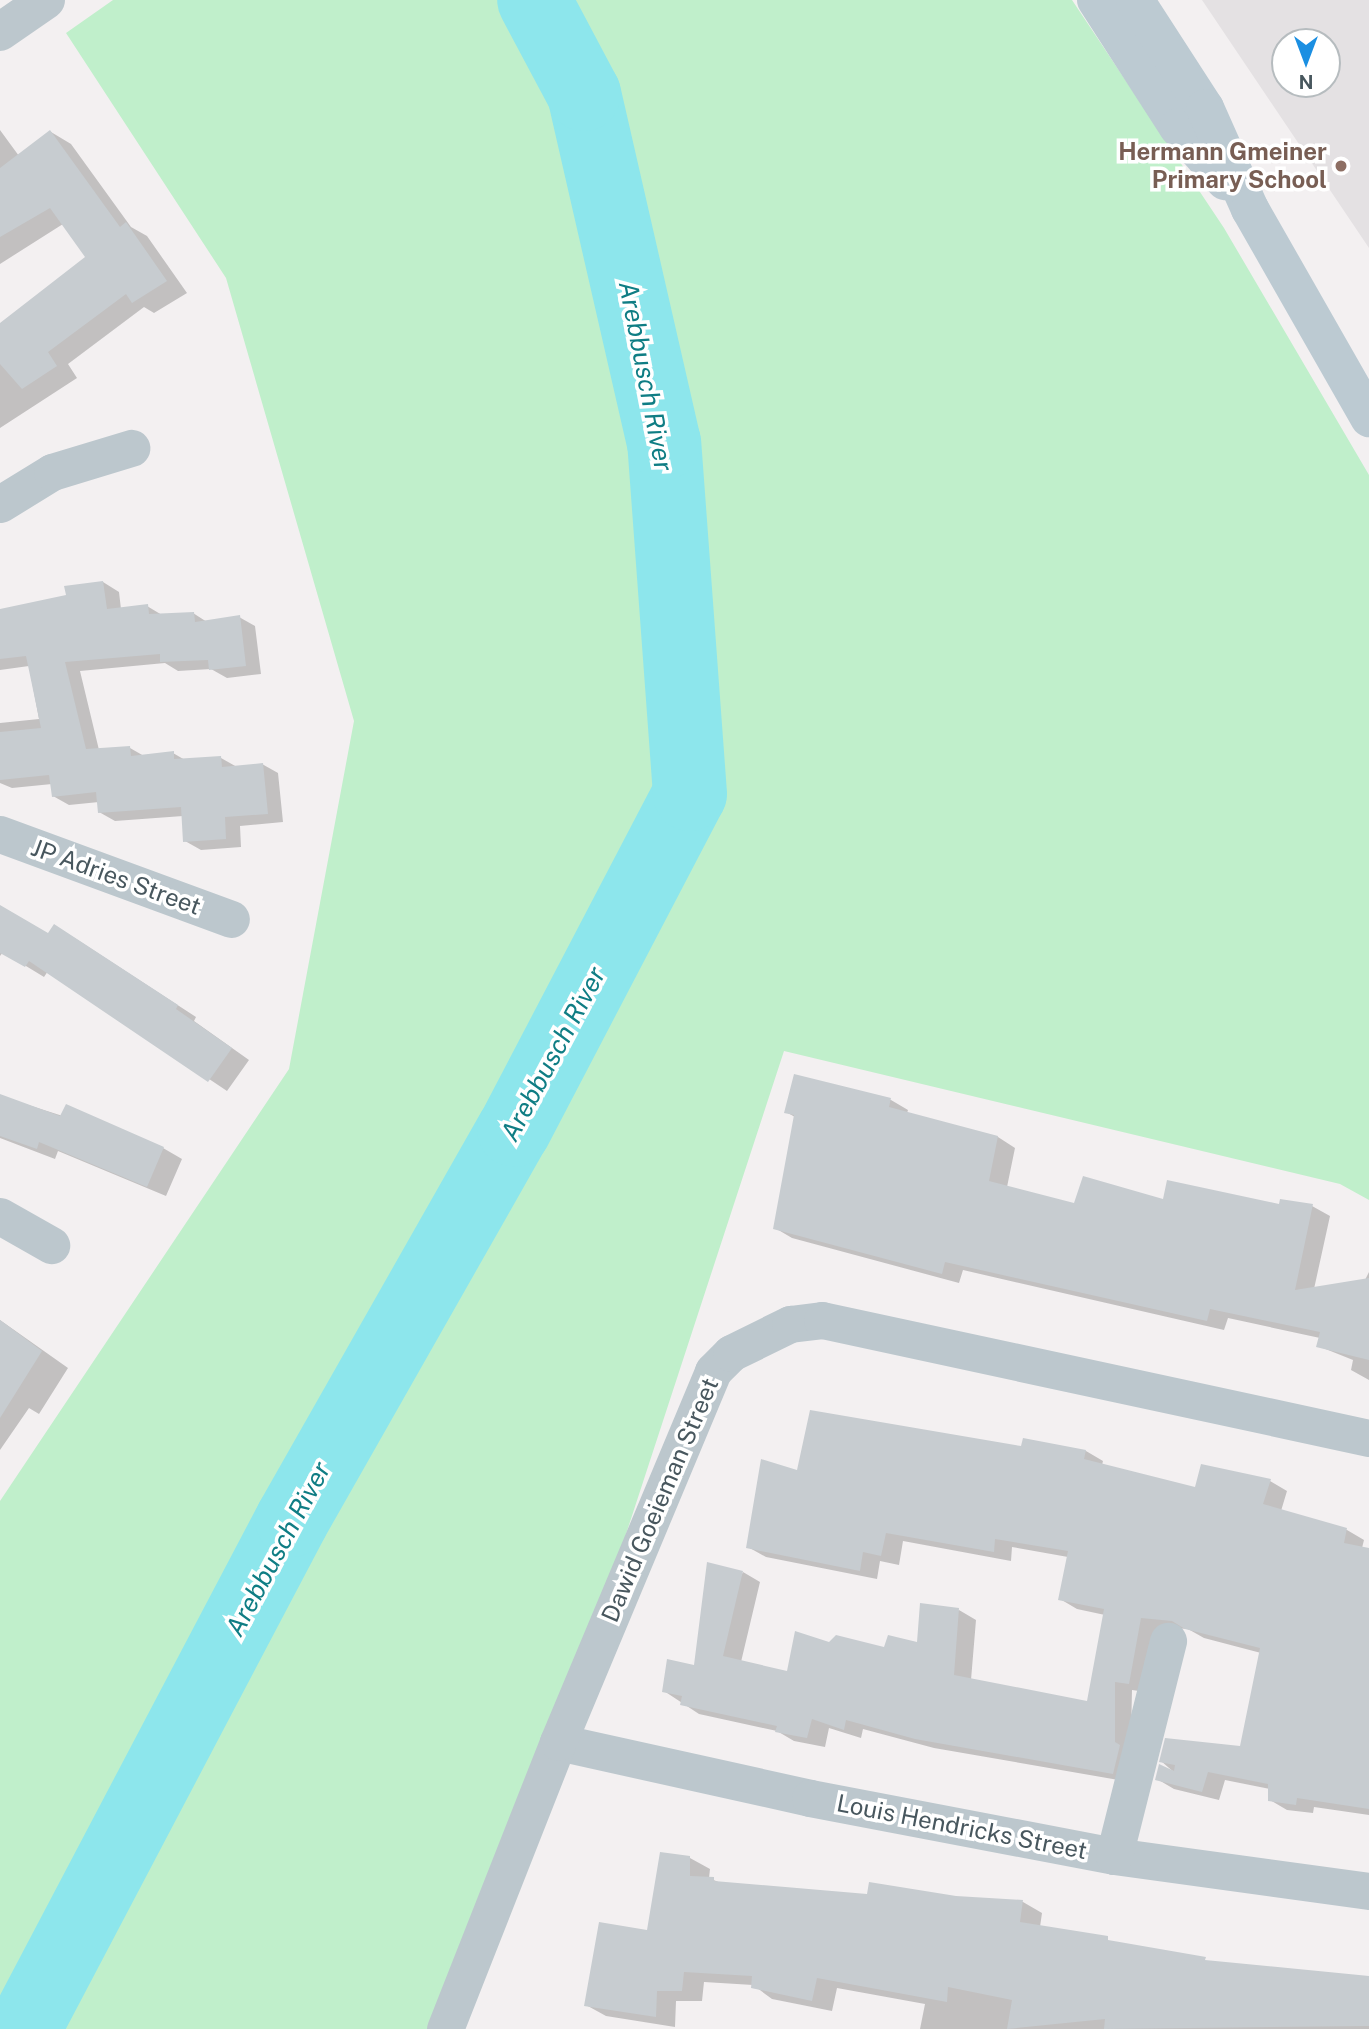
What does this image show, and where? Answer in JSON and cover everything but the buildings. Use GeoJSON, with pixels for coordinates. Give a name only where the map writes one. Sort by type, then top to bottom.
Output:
{"type":"FeatureCollection","features":[{"type":"Feature","properties":{"kind":"main road"},"geometry":{"type":"LineString","coordinates":[[1096,0],[1178,127],[1250,209]]}},
{"type":"Feature","properties":{"kind":"main road"},"geometry":{"type":"LineString","coordinates":[[1135,0],[1205,108],[1250,209],[1369,418]]}},
{"type":"Feature","properties":{"kind":"street"},"geometry":{"type":"LineString","coordinates":[[0,32],[46,0]]}},
{"type":"Feature","properties":{"kind":"street"},"geometry":{"type":"LineString","coordinates":[[0,504],[52,472],[131,448]]}},
{"type":"Feature","properties":{"kind":"street","name":"JP Adries Street"},"geometry":{"type":"LineString","coordinates":[[0,834],[231,919]]}},
{"type":"Feature","properties":{"kind":"street"},"geometry":{"type":"LineString","coordinates":[[0,1216],[51,1245]]}},
{"type":"Feature","properties":{"kind":"street","name":"Dawid Goeieman Street"},"geometry":{"type":"LineString","coordinates":[[445,2029],[558,1742],[713,1371],[731,1353],[790,1324],[822,1320],[861,1325],[1369,1438]]}},
{"type":"Feature","properties":{"kind":"street"},"geometry":{"type":"LineString","coordinates":[[1114,1856],[1168,1641]]}},
{"type":"Feature","properties":{"kind":"street","name":"Louis Hendricks Street"},"geometry":{"type":"LineString","coordinates":[[558,1742],[810,1798],[1114,1856],[1369,1891]]}},
{"type":"Feature","properties":{"kind":"shaded area","name":"Hermann Gmeiner Primary School"},"geometry":{"type":"Polygon","coordinates":[[[1202,0],[1369,0],[1369,248],[1202,0]]]}},
{"type":"Feature","properties":{"kind":"green space"},"geometry":{"type":"Polygon","coordinates":[[[113,0],[1072,0],[1224,228],[1369,475],[1369,1200],[1340,1184],[784,1051],[558,1742],[445,2029],[0,2029],[0,1501],[289,1069],[354,721],[226,278],[66,33],[113,0]]]}},
{"type":"Feature","properties":{"kind":"waterway","name":"Arebbusch River"},"geometry":{"type":"LineString","coordinates":[[24,2029],[292,1520],[514,1130],[690,794],[664,443],[584,94],[534,0]]}},
{"type":"Feature","properties":{"kind":"place","name":"Hermann Gmeiner Primary School"},"geometry":{"type":"Point","coordinates":[1341,166]}}]}
